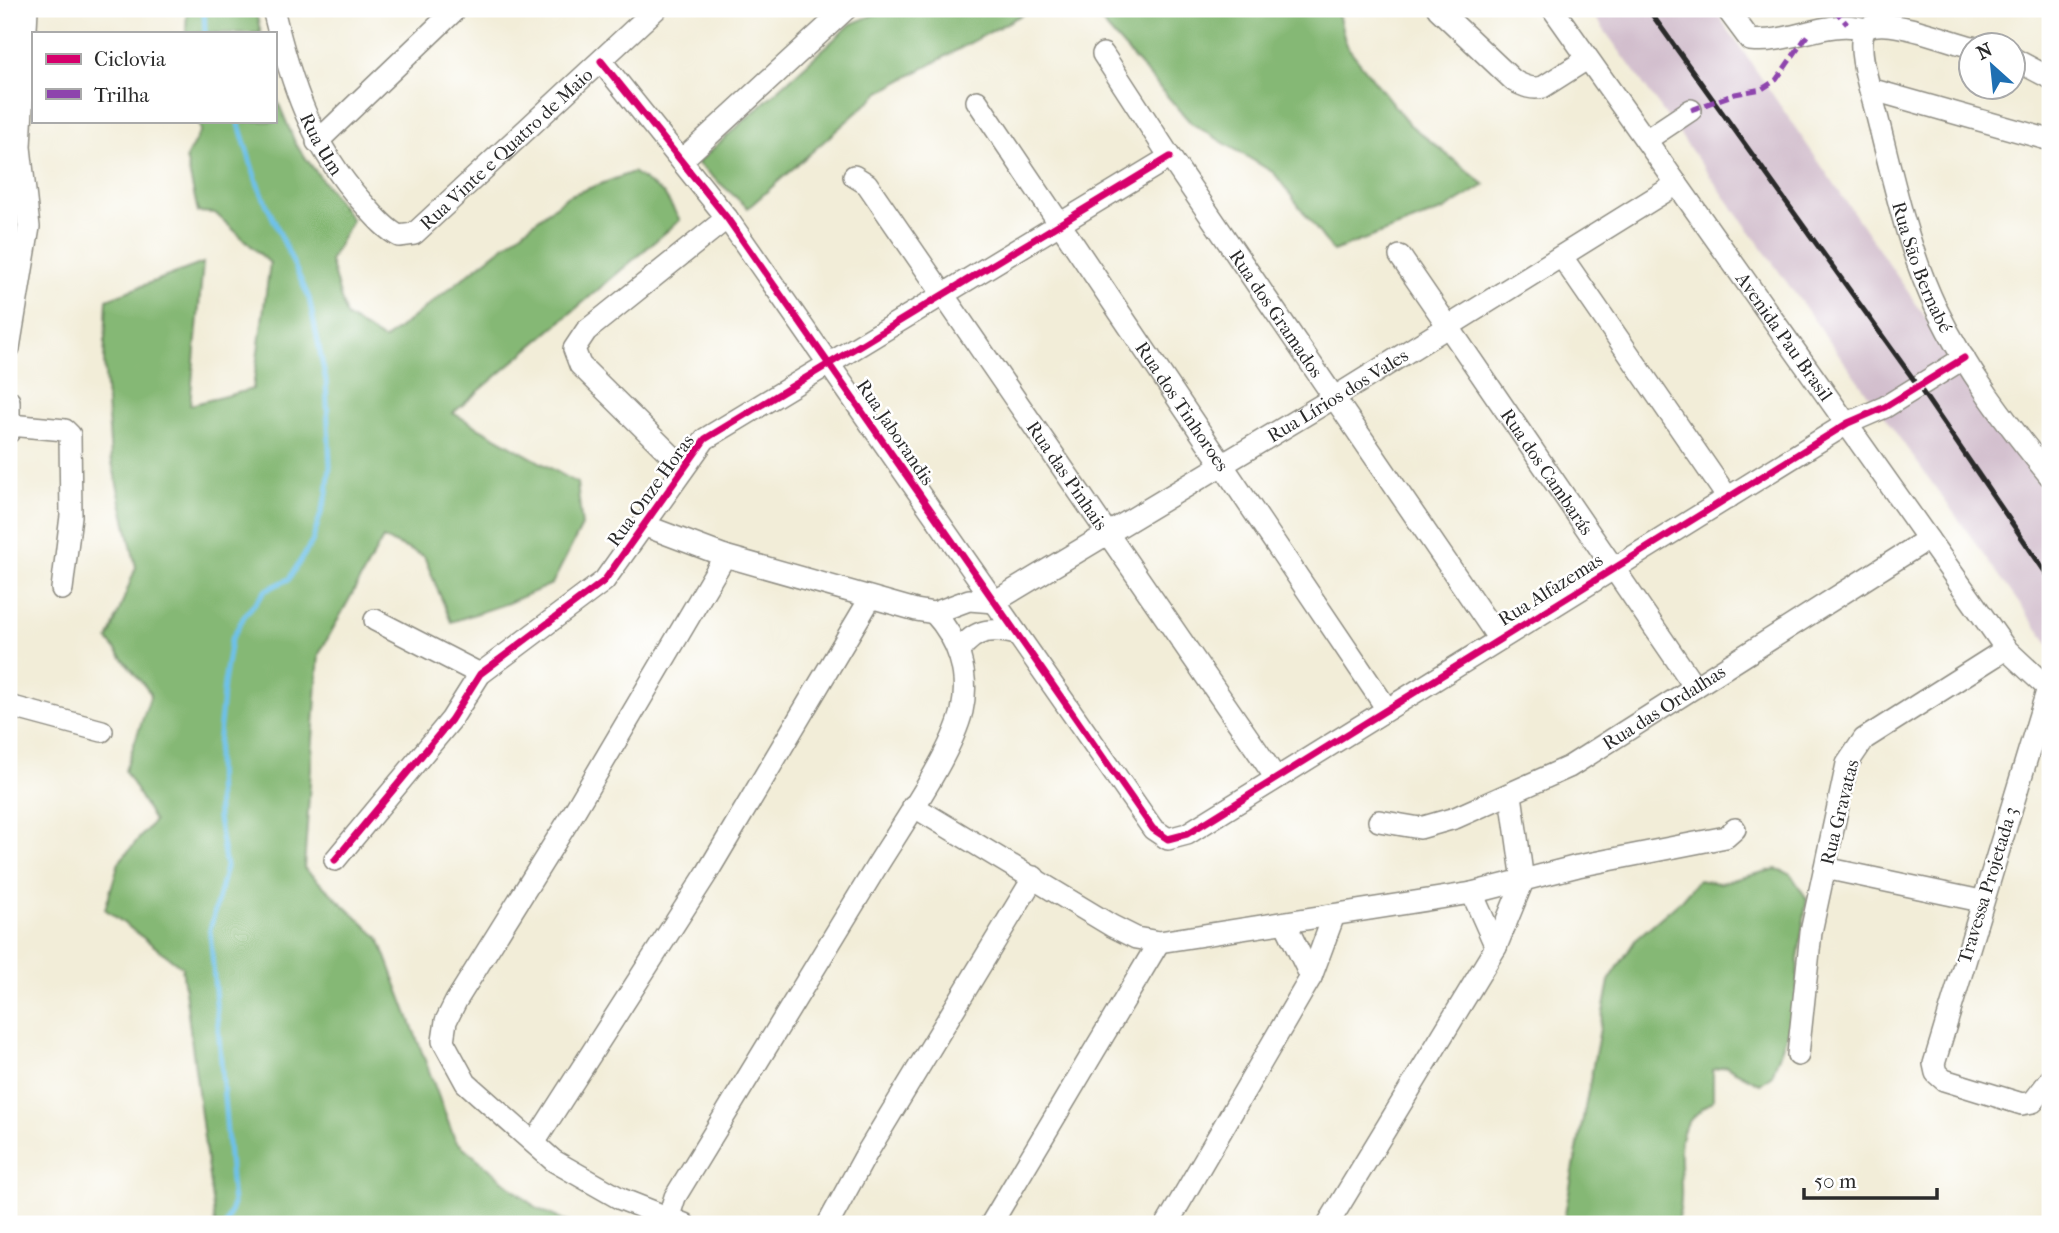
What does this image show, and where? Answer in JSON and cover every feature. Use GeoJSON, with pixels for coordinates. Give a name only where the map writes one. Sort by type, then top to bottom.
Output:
{"type":"FeatureCollection","features":[{"type":"Feature","properties":{"kind":"street"},"geometry":{"type":"LineString","coordinates":[[9,348],[15,289],[29,227],[20,147],[27,9]]}},
{"type":"Feature","properties":{"kind":"street","name":"Rua Um"},"geometry":{"type":"LineString","coordinates":[[273,9],[296,93],[317,142],[341,176],[382,223]]}},
{"type":"Feature","properties":{"kind":"street"},"geometry":{"type":"LineString","coordinates":[[317,142],[456,9]]}},
{"type":"Feature","properties":{"kind":"street","name":"Rua Vinte e Quatro de Maio"},"geometry":{"type":"LineString","coordinates":[[382,223],[399,236],[414,234],[656,9]]}},
{"type":"Feature","properties":{"kind":"street"},"geometry":{"type":"LineString","coordinates":[[682,160],[846,9]]}},
{"type":"Feature","properties":{"kind":"street"},"geometry":{"type":"LineString","coordinates":[[1438,9],[1514,81],[1524,86],[1543,88],[1587,59]]}},
{"type":"Feature","properties":{"kind":"street","name":"Avenida Pau Brasil"},"geometry":{"type":"LineString","coordinates":[[1553,9],[2006,649],[2049,689]]}},
{"type":"Feature","properties":{"kind":"street"},"geometry":{"type":"LineString","coordinates":[[1727,9],[1750,40],[1765,42],[1847,24],[1865,29],[1870,25],[1887,24],[1958,43]]}},
{"type":"Feature","properties":{"kind":"street","name":"Rua São Bernabé"},"geometry":{"type":"LineString","coordinates":[[1865,29],[1861,45],[1870,89],[1916,256],[1936,308],[1964,358],[2050,476]]}},
{"type":"Feature","properties":{"kind":"street","name":"Rua dos Gramados"},"geometry":{"type":"LineString","coordinates":[[1103,54],[1170,157],[1499,639]]}},
{"type":"Feature","properties":{"kind":"street"},"geometry":{"type":"LineString","coordinates":[[2028,60],[2050,60]]}},
{"type":"Feature","properties":{"kind":"street","name":"Rua Jaborandis"},"geometry":{"type":"LineString","coordinates":[[601,61],[727,218],[830,362],[1153,829]]}},
{"type":"Feature","properties":{"kind":"street"},"geometry":{"type":"LineString","coordinates":[[2028,66],[2050,78]]}},
{"type":"Feature","properties":{"kind":"street"},"geometry":{"type":"LineString","coordinates":[[1870,89],[2050,140]]}},
{"type":"Feature","properties":{"kind":"street","name":"Rua dos Tinhoroes"},"geometry":{"type":"LineString","coordinates":[[977,101],[1387,709]]}},
{"type":"Feature","properties":{"kind":"street"},"geometry":{"type":"LineString","coordinates":[[1646,140],[1691,110]]}},
{"type":"Feature","properties":{"kind":"street","name":"Rua Onze Horas"},"geometry":{"type":"LineString","coordinates":[[335,860],[451,720],[480,674],[604,581],[705,439],[1170,157]]}},
{"type":"Feature","properties":{"kind":"street","name":"Rua das Pinhais"},"geometry":{"type":"LineString","coordinates":[[854,176],[867,184],[1276,778]]}},
{"type":"Feature","properties":{"kind":"street","name":"Rua Lírios dos Vales"},"geometry":{"type":"LineString","coordinates":[[994,602],[1335,397],[1677,184]]}},
{"type":"Feature","properties":{"kind":"street"},"geometry":{"type":"LineString","coordinates":[[683,467],[580,365],[574,349],[586,331],[727,218]]}},
{"type":"Feature","properties":{"kind":"street","name":"Rua dos Cambarás"},"geometry":{"type":"LineString","coordinates":[[1400,256],[1695,687]]}},
{"type":"Feature","properties":{"kind":"street"},"geometry":{"type":"LineString","coordinates":[[1562,257],[1728,498]]}},
{"type":"Feature","properties":{"kind":"street","name":"Rua Alfazemas"},"geometry":{"type":"LineString","coordinates":[[1153,829],[1168,839],[1187,834],[1848,423],[1885,407],[1964,358]]}},
{"type":"Feature","properties":{"kind":"street"},"geometry":{"type":"LineString","coordinates":[[9,401],[9,429],[65,430],[71,435],[71,516],[62,589]]}},
{"type":"Feature","properties":{"kind":"street"},"geometry":{"type":"LineString","coordinates":[[643,525],[725,556],[870,599],[934,613],[969,600],[994,602]]}},
{"type":"Feature","properties":{"kind":"street","name":"Rua das Ordalhas"},"geometry":{"type":"LineString","coordinates":[[1379,821],[1420,828],[1455,818],[1569,767],[1928,539]]}},
{"type":"Feature","properties":{"kind":"street"},"geometry":{"type":"LineString","coordinates":[[725,556],[574,813],[488,947],[446,1021],[443,1041],[462,1076],[534,1143],[580,1176],[621,1199],[676,1222],[675,1197],[913,806],[951,737],[962,710],[960,650],[951,631],[934,613]]}},
{"type":"Feature","properties":{"kind":"street"},"geometry":{"type":"LineString","coordinates":[[534,1143],[707,873],[870,599]]}},
{"type":"Feature","properties":{"kind":"street"},"geometry":{"type":"LineString","coordinates":[[375,620],[480,674]]}},
{"type":"Feature","properties":{"kind":"street"},"geometry":{"type":"LineString","coordinates":[[960,650],[968,639],[983,630],[997,629],[1017,634]]}},
{"type":"Feature","properties":{"kind":"street","name":"Rua Gravatas"},"geometry":{"type":"LineString","coordinates":[[1798,1055],[1811,932],[1847,764],[1854,749],[1864,739],[2006,649]]}},
{"type":"Feature","properties":{"kind":"street","name":"Travessa Projetada 3"},"geometry":{"type":"LineString","coordinates":[[2049,689],[1981,901],[1934,1064],[1936,1073],[1944,1080],[2022,1104],[2033,1102],[2050,1080]]}},
{"type":"Feature","properties":{"kind":"street"},"geometry":{"type":"LineString","coordinates":[[9,706],[102,731]]}},
{"type":"Feature","properties":{"kind":"street"},"geometry":{"type":"LineString","coordinates":[[1328,1224],[1496,947],[1523,881],[1511,795]]}},
{"type":"Feature","properties":{"kind":"street"},"geometry":{"type":"LineString","coordinates":[[913,806],[1112,926],[1136,938],[1159,942],[1472,893],[1578,866],[1726,837],[1735,829]]}},
{"type":"Feature","properties":{"kind":"street"},"geometry":{"type":"LineString","coordinates":[[1825,868],[1981,901]]}},
{"type":"Feature","properties":{"kind":"street"},"geometry":{"type":"LineString","coordinates":[[828,1224],[868,1151],[1034,877]]}},
{"type":"Feature","properties":{"kind":"street"},"geometry":{"type":"LineString","coordinates":[[1472,893],[1496,947]]}},
{"type":"Feature","properties":{"kind":"street"},"geometry":{"type":"LineString","coordinates":[[1167,1224],[1311,977],[1334,915]]}},
{"type":"Feature","properties":{"kind":"street"},"geometry":{"type":"LineString","coordinates":[[1285,923],[1311,977]]}},
{"type":"Feature","properties":{"kind":"street"},"geometry":{"type":"LineString","coordinates":[[991,1224],[1159,942]]}},
{"type":"Feature","properties":{"kind":"shaded area"},"geometry":{"type":"Polygon","coordinates":[[[1589,9],[1714,9],[2050,499],[2050,646],[1589,9]]]}},
{"type":"Feature","properties":{"kind":"green space"},"geometry":{"type":"Polygon","coordinates":[[[187,9],[255,9],[261,32],[186,32],[187,9]]]}},
{"type":"Feature","properties":{"kind":"green space"},"geometry":{"type":"Polygon","coordinates":[[[887,9],[1032,9],[880,92],[748,208],[697,163],[851,24],[887,9]]]}},
{"type":"Feature","properties":{"kind":"green space"},"geometry":{"type":"Polygon","coordinates":[[[1090,9],[1337,9],[1346,45],[1409,124],[1485,185],[1444,210],[1333,251],[1274,173],[1191,123],[1090,9]]]}},
{"type":"Feature","properties":{"kind":"green space"},"geometry":{"type":"Polygon","coordinates":[[[276,97],[296,145],[352,220],[330,261],[346,316],[384,340],[568,196],[633,172],[664,194],[680,220],[453,413],[577,483],[582,526],[552,584],[508,603],[451,622],[424,556],[383,538],[319,654],[304,868],[379,938],[455,1140],[536,1208],[571,1224],[215,1224],[182,967],[105,909],[119,862],[154,821],[125,771],[151,694],[108,640],[136,567],[111,458],[104,361],[107,299],[203,263],[190,405],[253,389],[270,263],[215,213],[198,212],[186,158],[201,130],[197,122],[276,122],[276,97]]]}},
{"type":"Feature","properties":{"kind":"green space"},"geometry":{"type":"Polygon","coordinates":[[[1776,869],[1790,873],[1807,899],[1798,959],[1797,1006],[1772,1075],[1760,1084],[1726,1066],[1713,1070],[1713,1100],[1692,1118],[1683,1132],[1680,1153],[1681,1201],[1676,1224],[1563,1224],[1609,981],[1636,939],[1681,900],[1698,880],[1719,883],[1776,869]]]}},
{"type":"Feature","properties":{"kind":"waterway"},"geometry":{"type":"LineString","coordinates":[[204,9],[205,32]]}},
{"type":"Feature","properties":{"kind":"waterway"},"geometry":{"type":"LineString","coordinates":[[226,1224],[233,1204],[210,930],[226,867],[218,818],[217,756],[224,683],[231,640],[245,615],[266,590],[289,579],[312,542],[327,494],[330,466],[326,381],[309,298],[257,183],[238,122]]}},
{"type":"Feature","properties":{"kind":"railway"},"geometry":{"type":"LineString","coordinates":[[1648,9],[1919,387],[2050,579]]}},
{"type":"Feature","properties":{"kind":"marked path"},"geometry":{"type":"LineString","coordinates":[[1834,9],[1847,24]]}},
{"type":"Feature","properties":{"kind":"marked path"},"geometry":{"type":"LineString","coordinates":[[1691,110],[1735,94],[1762,89],[1776,80],[1809,33]]}},
{"type":"Feature","properties":{"kind":"cycle path"},"geometry":{"type":"LineString","coordinates":[[601,61],[727,218],[1153,829],[1168,839],[1187,834],[1848,423],[1885,407],[1964,358]]}},
{"type":"Feature","properties":{"kind":"cycle path"},"geometry":{"type":"LineString","coordinates":[[335,860],[451,720],[480,674],[604,581],[705,439],[1170,157]]}}]}
